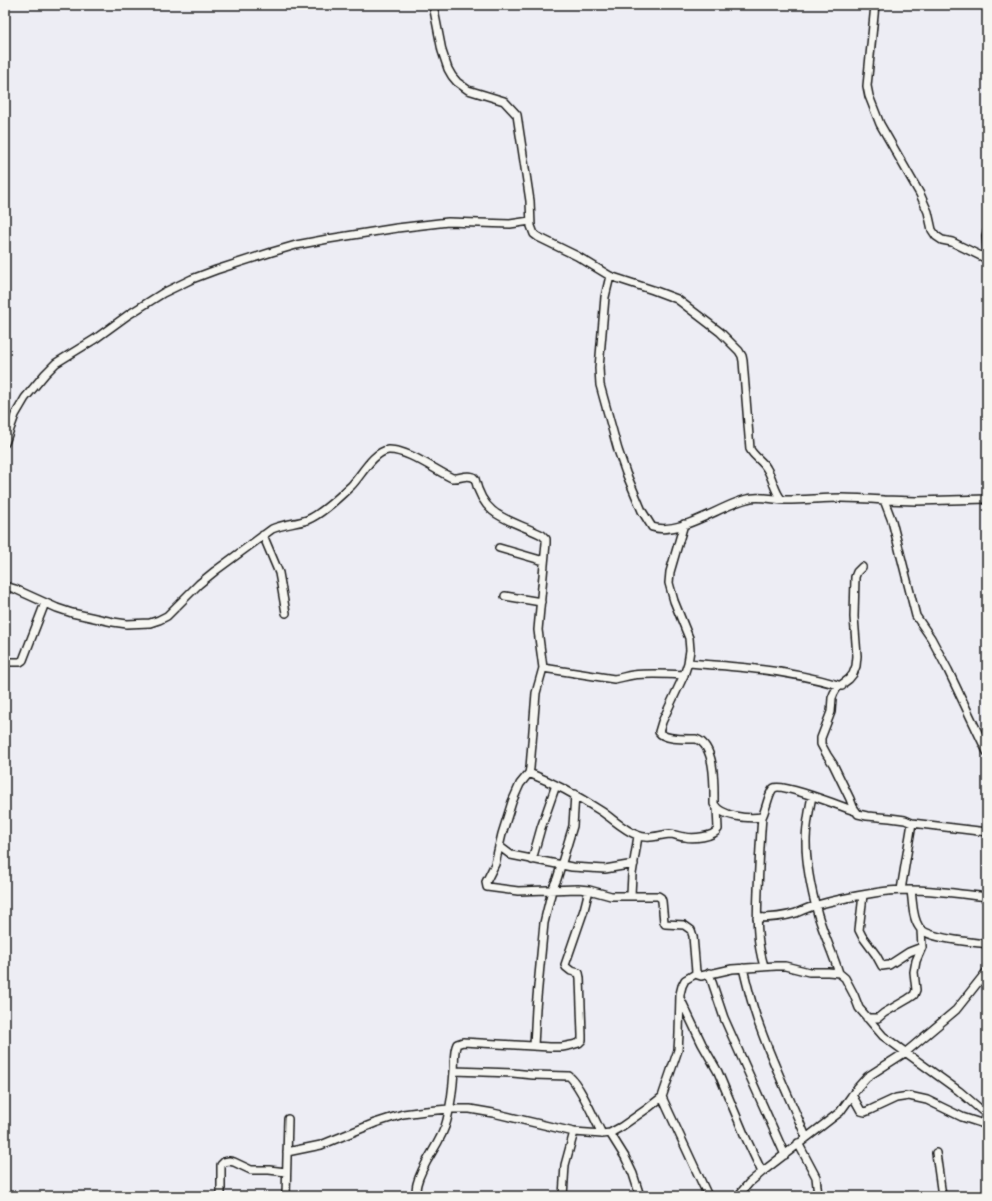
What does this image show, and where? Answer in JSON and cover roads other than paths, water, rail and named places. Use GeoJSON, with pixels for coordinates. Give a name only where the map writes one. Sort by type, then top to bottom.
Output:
{"type":"FeatureCollection","features":[{"type":"Feature","properties":{"kind":"street"},"geometry":{"type":"LineString","coordinates":[[433,5],[442,51],[452,76],[457,82],[468,90],[504,101],[517,115],[530,201],[530,221],[532,230],[538,237],[577,256],[610,276],[653,290],[677,300],[720,332],[739,351],[743,361],[750,449],[766,468],[777,494],[781,499]]}},
{"type":"Feature","properties":{"kind":"street"},"geometry":{"type":"LineString","coordinates":[[875,5],[867,86],[869,96],[880,124],[920,194],[928,212],[932,230],[936,236],[987,259]]}},
{"type":"Feature","properties":{"kind":"street"},"geometry":{"type":"LineString","coordinates":[[5,443],[10,426],[18,409],[35,385],[56,363],[96,339],[128,315],[159,296],[192,279],[272,252],[296,245],[328,239],[397,228],[448,222],[510,224],[530,221]]}},
{"type":"Feature","properties":{"kind":"street"},"geometry":{"type":"LineString","coordinates":[[987,232],[987,250]]}},
{"type":"Feature","properties":{"kind":"street"},"geometry":{"type":"LineString","coordinates":[[610,276],[605,298],[599,368],[600,385],[626,474],[642,511],[652,527],[659,529],[684,524],[734,502],[749,498],[784,500],[843,498],[916,501],[987,499]]}},
{"type":"Feature","properties":{"kind":"street"},"geometry":{"type":"LineString","coordinates":[[5,586],[72,613],[127,624],[150,623],[167,616],[198,584],[263,535],[280,526],[308,520],[316,515],[353,484],[375,457],[381,453],[388,450],[408,455],[419,459],[452,478],[456,479],[464,476],[473,477],[482,500],[490,510],[510,522],[542,535],[546,539],[538,638],[543,668],[536,693],[529,773],[520,784],[516,792],[505,823],[495,864],[486,882],[487,887],[518,891],[578,889],[589,890],[611,896],[658,896],[662,901],[665,924],[684,925],[691,930],[693,936],[695,969],[701,976],[732,969],[764,966],[785,966],[809,972],[839,973]]}},
{"type":"Feature","properties":{"kind":"street"},"geometry":{"type":"LineString","coordinates":[[884,500],[892,521],[916,616],[931,638],[948,670],[987,752]]}},
{"type":"Feature","properties":{"kind":"street"},"geometry":{"type":"LineString","coordinates":[[529,773],[575,794],[638,836],[648,837],[671,834],[685,838],[694,838],[715,833],[718,829],[717,808],[714,804],[713,770],[709,754],[704,743],[696,739],[667,737],[661,735],[659,732],[662,722],[684,675],[690,650],[689,638],[674,601],[669,583],[670,572],[684,524]]}},
{"type":"Feature","properties":{"kind":"street"},"geometry":{"type":"LineString","coordinates":[[263,535],[279,573],[286,613]]}},
{"type":"Feature","properties":{"kind":"street"},"geometry":{"type":"LineString","coordinates":[[499,548],[544,561]]}},
{"type":"Feature","properties":{"kind":"street"},"geometry":{"type":"LineString","coordinates":[[855,811],[833,764],[820,741],[831,712],[834,692],[853,674],[856,666],[854,617],[855,577],[857,572],[862,567]]}},
{"type":"Feature","properties":{"kind":"street"},"geometry":{"type":"LineString","coordinates":[[505,596],[541,602]]}},
{"type":"Feature","properties":{"kind":"street"},"geometry":{"type":"LineString","coordinates":[[5,662],[20,662],[23,660],[45,603]]}},
{"type":"Feature","properties":{"kind":"street"},"geometry":{"type":"LineString","coordinates":[[688,662],[763,670],[824,681],[842,686]]}},
{"type":"Feature","properties":{"kind":"street"},"geometry":{"type":"LineString","coordinates":[[543,668],[614,679],[632,675],[684,675]]}},
{"type":"Feature","properties":{"kind":"street"},"geometry":{"type":"LineString","coordinates":[[532,860],[556,785]]}},
{"type":"Feature","properties":{"kind":"street"},"geometry":{"type":"LineString","coordinates":[[764,966],[759,951],[757,918],[759,856],[762,817],[774,787],[790,789],[867,816],[987,832]]}},
{"type":"Feature","properties":{"kind":"street"},"geometry":{"type":"LineString","coordinates":[[534,1046],[544,923],[552,890],[573,826],[575,794]]}},
{"type":"Feature","properties":{"kind":"street"},"geometry":{"type":"LineString","coordinates":[[812,796],[806,843],[812,889],[816,906],[839,973],[845,978],[859,1008],[882,1036],[959,1091],[986,1115]]}},
{"type":"Feature","properties":{"kind":"street"},"geometry":{"type":"LineString","coordinates":[[717,808],[726,813],[740,817],[762,817]]}},
{"type":"Feature","properties":{"kind":"street"},"geometry":{"type":"LineString","coordinates":[[901,890],[912,823]]}},
{"type":"Feature","properties":{"kind":"street"},"geometry":{"type":"LineString","coordinates":[[631,896],[638,836]]}},
{"type":"Feature","properties":{"kind":"street"},"geometry":{"type":"LineString","coordinates":[[499,846],[511,855],[572,867],[605,869],[634,864]]}},
{"type":"Feature","properties":{"kind":"street"},"geometry":{"type":"LineString","coordinates":[[416,1196],[417,1184],[420,1176],[445,1128],[454,1071],[455,1049],[459,1043],[550,1047],[572,1045],[579,1043],[582,1040],[579,973],[571,971],[566,968],[565,965],[584,910],[589,890]]}},
{"type":"Feature","properties":{"kind":"street"},"geometry":{"type":"LineString","coordinates":[[757,918],[785,916],[816,906],[863,894],[901,890],[987,897]]}},
{"type":"Feature","properties":{"kind":"street"},"geometry":{"type":"LineString","coordinates":[[867,1018],[878,1018],[914,995],[916,990],[914,972],[916,961],[922,947],[921,930],[916,921],[911,891]]}},
{"type":"Feature","properties":{"kind":"street"},"geometry":{"type":"LineString","coordinates":[[863,894],[859,930],[882,966],[889,965],[909,952],[922,947]]}},
{"type":"Feature","properties":{"kind":"street"},"geometry":{"type":"LineString","coordinates":[[921,930],[941,937],[987,944]]}},
{"type":"Feature","properties":{"kind":"street"},"geometry":{"type":"LineString","coordinates":[[743,968],[761,1030],[806,1137]]}},
{"type":"Feature","properties":{"kind":"street"},"geometry":{"type":"LineString","coordinates":[[738,1196],[749,1183],[762,1172],[840,1112],[862,1081],[906,1052],[956,1010],[987,971]]}},
{"type":"Feature","properties":{"kind":"street"},"geometry":{"type":"LineString","coordinates":[[287,1152],[321,1145],[375,1123],[403,1114],[449,1109],[470,1109],[493,1113],[574,1132],[602,1134],[610,1133],[643,1112],[662,1097],[678,1050],[680,998],[682,986],[685,980],[697,973]]}},
{"type":"Feature","properties":{"kind":"street"},"geometry":{"type":"LineString","coordinates":[[709,973],[724,1018],[784,1155]]}},
{"type":"Feature","properties":{"kind":"street"},"geometry":{"type":"LineString","coordinates":[[680,998],[718,1072],[762,1172]]}},
{"type":"Feature","properties":{"kind":"street"},"geometry":{"type":"LineString","coordinates":[[454,1071],[569,1076],[574,1081],[602,1134]]}},
{"type":"Feature","properties":{"kind":"street"},"geometry":{"type":"LineString","coordinates":[[852,1095],[861,1112],[865,1112],[896,1098],[909,1096],[928,1100],[962,1117],[987,1125]]}},
{"type":"Feature","properties":{"kind":"street"},"geometry":{"type":"LineString","coordinates":[[662,1097],[708,1196]]}},
{"type":"Feature","properties":{"kind":"street"},"geometry":{"type":"LineString","coordinates":[[286,1196],[288,1119]]}},
{"type":"Feature","properties":{"kind":"street"},"geometry":{"type":"LineString","coordinates":[[563,1196],[565,1165],[574,1132]]}},
{"type":"Feature","properties":{"kind":"street"},"geometry":{"type":"LineString","coordinates":[[610,1133],[625,1157],[633,1174],[640,1196]]}},
{"type":"Feature","properties":{"kind":"street"},"geometry":{"type":"LineString","coordinates":[[798,1144],[816,1177],[818,1196]]}},
{"type":"Feature","properties":{"kind":"street"},"geometry":{"type":"LineString","coordinates":[[936,1153],[942,1196]]}},
{"type":"Feature","properties":{"kind":"street"},"geometry":{"type":"LineString","coordinates":[[221,1196],[221,1165],[225,1161],[234,1162],[250,1170],[286,1172]]}}]}
